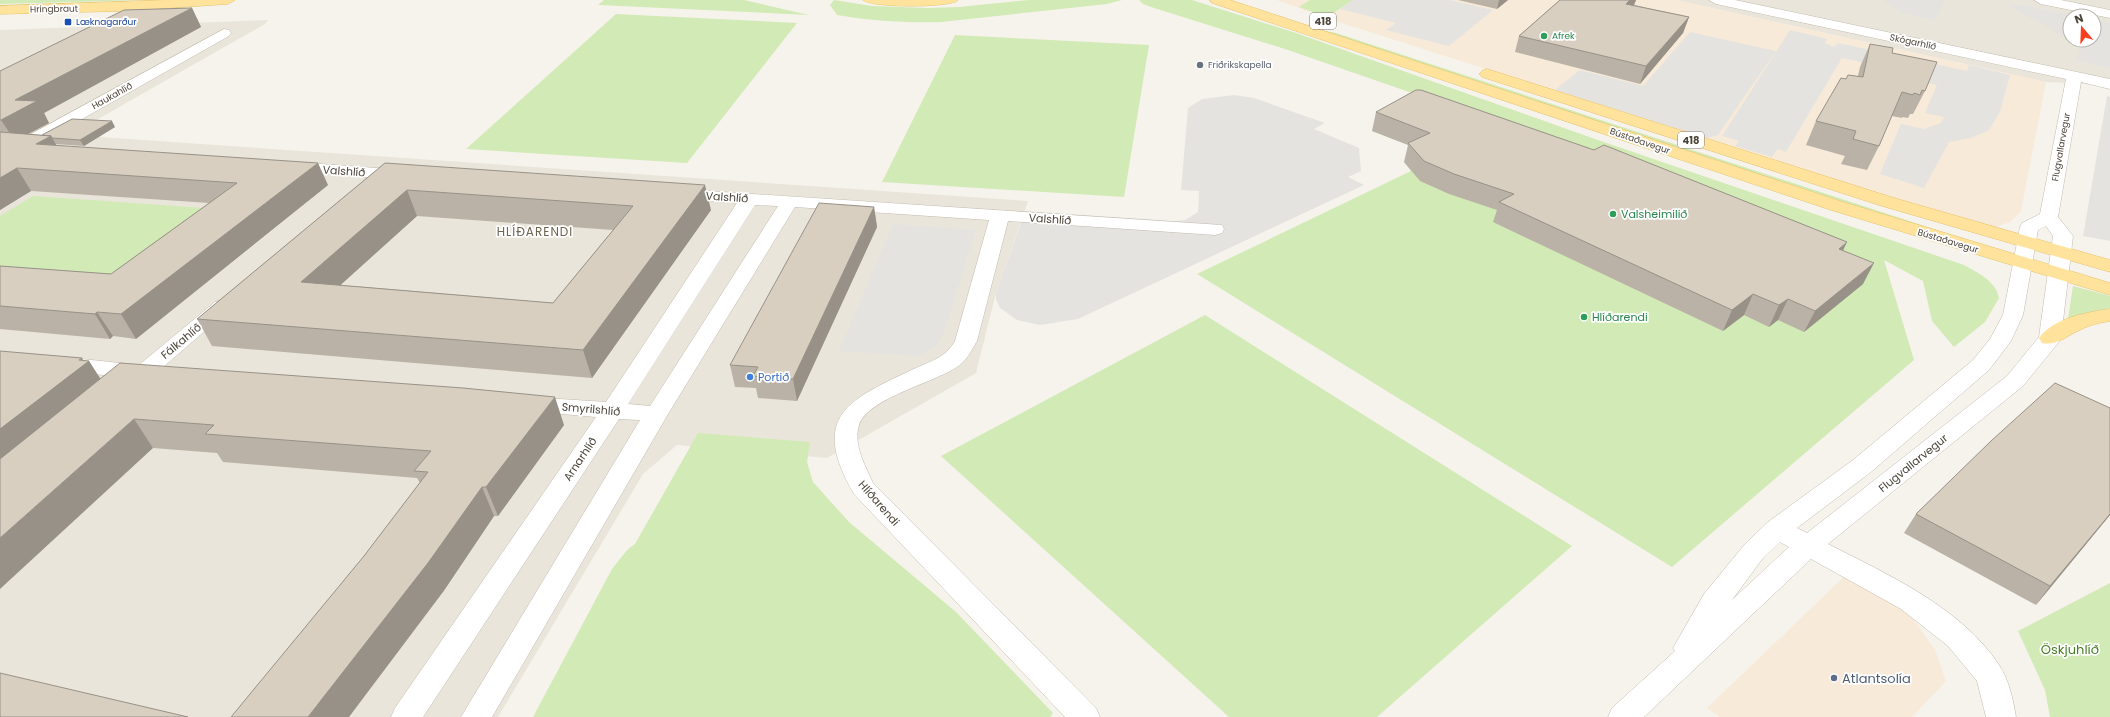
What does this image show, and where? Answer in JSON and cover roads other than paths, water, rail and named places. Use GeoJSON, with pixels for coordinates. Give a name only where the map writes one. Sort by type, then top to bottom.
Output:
{"type":"FeatureCollection","features":[{"type":"Feature","properties":{"kind":"main road","name":"Hringbraut"},"geometry":{"type":"LineString","coordinates":[[0,10],[124,7],[228,0]]}},
{"type":"Feature","properties":{"kind":"main road"},"geometry":{"type":"LineString","coordinates":[[870,0],[907,2],[951,0]]}},
{"type":"Feature","properties":{"kind":"main road","name":"Bústaðavegur"},"geometry":{"type":"LineString","coordinates":[[1217,0],[1680,155],[2024,253],[2061,252],[2110,266]]}},
{"type":"Feature","properties":{"kind":"main road","name":"418"},"geometry":{"type":"LineString","coordinates":[[1290,10],[1312,17]]}},
{"type":"Feature","properties":{"kind":"main road","name":"Bústaðavegur"},"geometry":{"type":"LineString","coordinates":[[1357,32],[1873,198],[2024,253],[2058,274],[2110,289]]}},
{"type":"Feature","properties":{"kind":"main road"},"geometry":{"type":"LineString","coordinates":[[2050,338],[2064,328],[2081,321],[2110,314]]}},
{"type":"Feature","properties":{"kind":"street","name":"Skógarhlíð"},"geometry":{"type":"LineString","coordinates":[[1716,0],[2110,84]]}},
{"type":"Feature","properties":{"kind":"street"},"geometry":{"type":"LineString","coordinates":[[2041,0],[2110,14]]}},
{"type":"Feature","properties":{"kind":"street","name":"Haukahlíð"},"geometry":{"type":"LineString","coordinates":[[0,158],[224,33]]}},
{"type":"Feature","properties":{"kind":"street","name":"Flugvallarvegur"},"geometry":{"type":"LineString","coordinates":[[1677,667],[1714,602],[1754,551],[1778,529],[1862,466],[1981,365],[2000,342],[2013,315],[2029,227],[2049,218],[2074,76]]}},
{"type":"Feature","properties":{"kind":"street"},"geometry":{"type":"LineString","coordinates":[[0,147],[49,151]]}},
{"type":"Feature","properties":{"kind":"street","name":"Valshlíð"},"geometry":{"type":"LineString","coordinates":[[276,166],[418,176]]}},
{"type":"Feature","properties":{"kind":"street"},"geometry":{"type":"LineString","coordinates":[[355,194],[379,173]]}},
{"type":"Feature","properties":{"kind":"street","name":"Valshlíð"},"geometry":{"type":"LineString","coordinates":[[661,192],[1215,229]]}},
{"type":"Feature","properties":{"kind":"street","name":"Arnarhlíð"},"geometry":{"type":"LineString","coordinates":[[406,717],[612,411],[750,198]]}},
{"type":"Feature","properties":{"kind":"street"},"geometry":{"type":"LineString","coordinates":[[476,717],[656,414],[790,201]]}},
{"type":"Feature","properties":{"kind":"street","name":"Hlíðarendi"},"geometry":{"type":"LineString","coordinates":[[1000,215],[966,341],[956,357],[871,400],[858,409],[849,419],[846,428],[846,449],[851,466],[863,488],[1085,717]]}},
{"type":"Feature","properties":{"kind":"street"},"geometry":{"type":"LineString","coordinates":[[2049,218],[2063,236],[2050,338]]}},
{"type":"Feature","properties":{"kind":"street","name":"Fálkahlíð"},"geometry":{"type":"LineString","coordinates":[[120,392],[235,295]]}},
{"type":"Feature","properties":{"kind":"street","name":"Flugvallarvegur"},"geometry":{"type":"LineString","coordinates":[[1623,717],[1808,546],[2014,381],[2050,338]]}},
{"type":"Feature","properties":{"kind":"street"},"geometry":{"type":"LineString","coordinates":[[46,363],[173,374]]}},
{"type":"Feature","properties":{"kind":"street","name":"Smyrilshlíð"},"geometry":{"type":"LineString","coordinates":[[512,403],[656,414]]}},
{"type":"Feature","properties":{"kind":"street"},"geometry":{"type":"LineString","coordinates":[[1778,529],[1808,546],[1865,574],[1944,625],[1969,649],[1990,676],[1999,703],[2001,717]]}},
{"type":"Feature","properties":{"kind":"place","name":"Læknagarður"},"geometry":{"type":"Point","coordinates":[68,22]}},
{"type":"Feature","properties":{"kind":"place","name":"Afrek"},"geometry":{"type":"Point","coordinates":[1544,36]}},
{"type":"Feature","properties":{"kind":"place","name":"Friðrikskapella"},"geometry":{"type":"Point","coordinates":[1200,65]}},
{"type":"Feature","properties":{"kind":"place","name":"Valsheimilið"},"geometry":{"type":"Point","coordinates":[1613,214]}},
{"type":"Feature","properties":{"kind":"place","name":"Hlíðarendi"},"geometry":{"type":"Point","coordinates":[1584,317]}},
{"type":"Feature","properties":{"kind":"place","name":"Portið"},"geometry":{"type":"Point","coordinates":[750,377]}},
{"type":"Feature","properties":{"kind":"place","name":"Atlantsolía"},"geometry":{"type":"Point","coordinates":[1834,678]}},
{"type":"Feature","properties":{"kind":"district","name":"HLÍÐARENDI"},"geometry":{"type":"Point","coordinates":[535,232]}},
{"type":"Feature","properties":{"kind":"park label","name":"Öskjuhlíð"},"geometry":{"type":"Point","coordinates":[2070,649]}}]}
